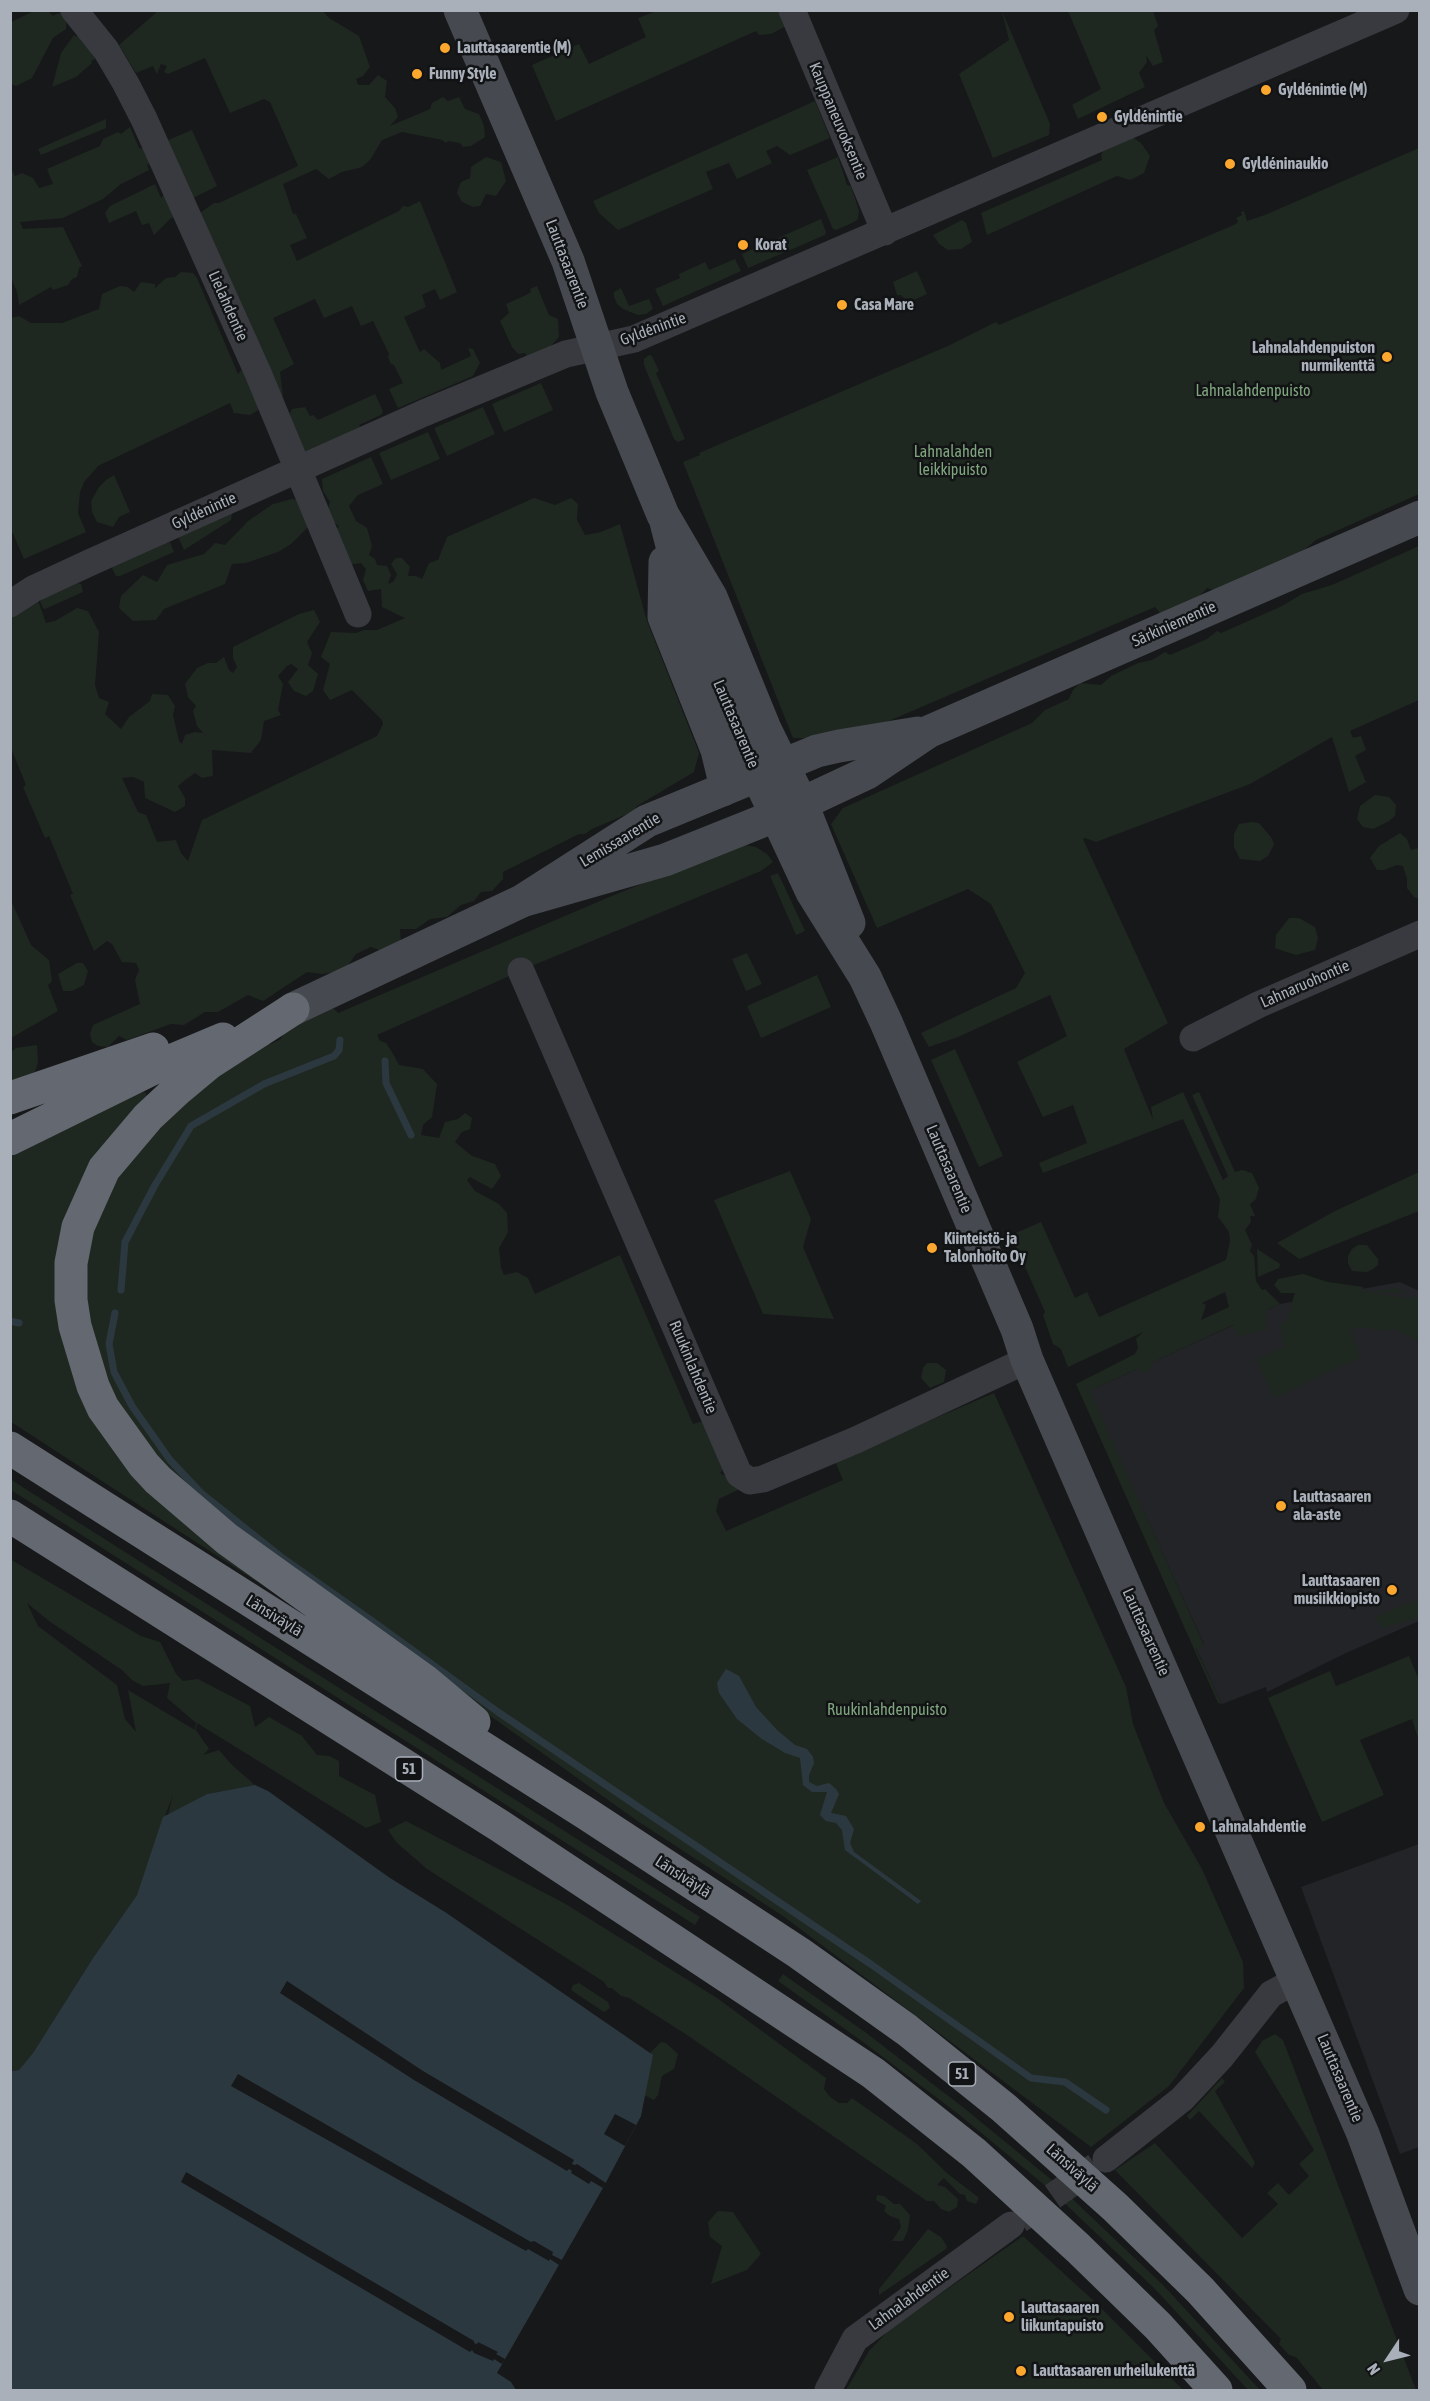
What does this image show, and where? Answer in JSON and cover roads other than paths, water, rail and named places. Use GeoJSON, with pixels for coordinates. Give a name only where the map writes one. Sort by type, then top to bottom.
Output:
{"type":"FeatureCollection","features":[{"type":"Feature","properties":{"kind":"highway"},"geometry":{"type":"LineString","coordinates":[[10,1098],[216,1027],[293,1009]]}},
{"type":"Feature","properties":{"kind":"highway"},"geometry":{"type":"LineString","coordinates":[[10,1140],[154,1068],[293,1009]]}},
{"type":"Feature","properties":{"kind":"highway"},"geometry":{"type":"LineString","coordinates":[[293,1009],[208,1064],[178,1089],[148,1117],[104,1169],[78,1227],[71,1263],[71,1300],[75,1326],[93,1386],[103,1408],[144,1465],[197,1515],[425,1682],[587,1814]]}},
{"type":"Feature","properties":{"kind":"highway","name":"Länsiväylä"},"geometry":{"type":"LineString","coordinates":[[10,1448],[587,1814],[808,1959],[907,2030],[1005,2108],[1115,2207],[1200,2290],[1290,2391]]}},
{"type":"Feature","properties":{"kind":"highway","name":"51"},"geometry":{"type":"LineString","coordinates":[[10,1516],[500,1826],[873,2073],[974,2153],[1078,2248],[1158,2326],[1216,2391]]}},
{"type":"Feature","properties":{"kind":"main road","name":"Lauttasaarentie"},"geometry":{"type":"LineString","coordinates":[[460,10],[568,261],[612,392],[666,522],[688,607],[789,810],[812,892],[866,979],[1017,1329],[1027,1360],[1363,2134],[1419,2289]]}},
{"type":"Feature","properties":{"kind":"main road","name":"Särkiniementie"},"geometry":{"type":"LineString","coordinates":[[789,810],[867,773],[928,732],[1419,516]]}},
{"type":"Feature","properties":{"kind":"main road","name":"Lauttasaarentie"},"geometry":{"type":"LineString","coordinates":[[666,522],[664,617],[717,750],[724,779],[723,790]]}},
{"type":"Feature","properties":{"kind":"main road","name":"Särkiniementie"},"geometry":{"type":"LineString","coordinates":[[770,770],[839,746],[928,732]]}},
{"type":"Feature","properties":{"kind":"main road","name":"Lemissaarentie"},"geometry":{"type":"LineString","coordinates":[[293,1009],[522,901],[647,821],[770,770]]}},
{"type":"Feature","properties":{"kind":"main road","name":"Lemissaarentie"},"geometry":{"type":"LineString","coordinates":[[522,901],[665,860],[789,810]]}},
{"type":"Feature","properties":{"kind":"street","name":"Lielahdentie"},"geometry":{"type":"LineString","coordinates":[[74,10],[106,50],[144,119],[258,373],[358,614]]}},
{"type":"Feature","properties":{"kind":"street","name":"Kauppaneuvoksentie"},"geometry":{"type":"LineString","coordinates":[[792,10],[885,232]]}},
{"type":"Feature","properties":{"kind":"street","name":"Gyldénintie"},"geometry":{"type":"LineString","coordinates":[[10,604],[61,576],[297,469],[566,354],[634,339],[1396,10]]}},
{"type":"Feature","properties":{"kind":"street","name":"Lahnaruohontie"},"geometry":{"type":"LineString","coordinates":[[1193,1038],[1258,1005],[1419,934]]}},
{"type":"Feature","properties":{"kind":"street","name":"Ruukinlahdentie"},"geometry":{"type":"LineString","coordinates":[[521,971],[739,1474],[750,1481],[763,1479],[866,1435],[1027,1360]]}},
{"type":"Feature","properties":{"kind":"street"},"geometry":{"type":"LineString","coordinates":[[1106,2159],[1182,2099],[1222,2056],[1271,1994],[1297,1980]]}},
{"type":"Feature","properties":{"kind":"street","name":"Lahnalahdentie"},"geometry":{"type":"LineString","coordinates":[[828,2391],[855,2339],[1011,2226]]}},
{"type":"Feature","properties":{"kind":"waterway"},"geometry":{"type":"LineString","coordinates":[[121,1290],[125,1242],[155,1185],[191,1126],[264,1084],[334,1056],[339,1050],[340,1040]]}},
{"type":"Feature","properties":{"kind":"waterway"},"geometry":{"type":"LineString","coordinates":[[385,1061],[386,1083],[411,1135]]}},
{"type":"Feature","properties":{"kind":"waterway"},"geometry":{"type":"LineString","coordinates":[[115,1313],[109,1344],[114,1372],[132,1406],[170,1460],[201,1493],[280,1556],[498,1712],[872,1965],[1031,2078],[1065,2082],[1106,2110]]}},
{"type":"Feature","properties":{"kind":"waterway"},"geometry":{"type":"LineString","coordinates":[[10,1321],[19,1323]]}},
{"type":"Feature","properties":{"kind":"tunnel"},"geometry":{"type":"LineString","coordinates":[[1019,2220],[1096,2166]]}},
{"type":"Feature","properties":{"kind":"place","name":"Lauttasaarentie (M)"},"geometry":{"type":"Point","coordinates":[445,48]}},
{"type":"Feature","properties":{"kind":"place","name":"Funny Style"},"geometry":{"type":"Point","coordinates":[417,74]}},
{"type":"Feature","properties":{"kind":"place","name":"Gyldénintie (M)"},"geometry":{"type":"Point","coordinates":[1266,90]}},
{"type":"Feature","properties":{"kind":"place","name":"Gyldénintie"},"geometry":{"type":"Point","coordinates":[1102,117]}},
{"type":"Feature","properties":{"kind":"place","name":"Gyldéninaukio"},"geometry":{"type":"Point","coordinates":[1230,164]}},
{"type":"Feature","properties":{"kind":"place","name":"Korat"},"geometry":{"type":"Point","coordinates":[743,245]}},
{"type":"Feature","properties":{"kind":"place","name":"Casa Mare"},"geometry":{"type":"Point","coordinates":[842,305]}},
{"type":"Feature","properties":{"kind":"place","name":"Lahnalahdenpuiston nurmikenttä"},"geometry":{"type":"Point","coordinates":[1387,357]}},
{"type":"Feature","properties":{"kind":"place","name":"Kiinteistö- ja Talonhoito Oy"},"geometry":{"type":"Point","coordinates":[932,1248]}},
{"type":"Feature","properties":{"kind":"place","name":"Lauttasaaren ala-aste"},"geometry":{"type":"Point","coordinates":[1281,1506]}},
{"type":"Feature","properties":{"kind":"place","name":"Lauttasaaren musiikkiopisto"},"geometry":{"type":"Point","coordinates":[1392,1590]}},
{"type":"Feature","properties":{"kind":"place","name":"Lahnalahdentie"},"geometry":{"type":"Point","coordinates":[1200,1827]}},
{"type":"Feature","properties":{"kind":"place","name":"Lauttasaaren liikuntapuisto"},"geometry":{"type":"Point","coordinates":[1009,2317]}},
{"type":"Feature","properties":{"kind":"place","name":"Lauttasaaren urheilukenttä"},"geometry":{"type":"Point","coordinates":[1021,2371]}},
{"type":"Feature","properties":{"kind":"park label","name":"Lahnalahdenpuisto"},"geometry":{"type":"Point","coordinates":[1253,391]}},
{"type":"Feature","properties":{"kind":"park label","name":"Lahnalahden leikkipuisto"},"geometry":{"type":"Point","coordinates":[953,461]}},
{"type":"Feature","properties":{"kind":"park label","name":"Ruukinlahdenpuisto"},"geometry":{"type":"Point","coordinates":[887,1710]}}]}
